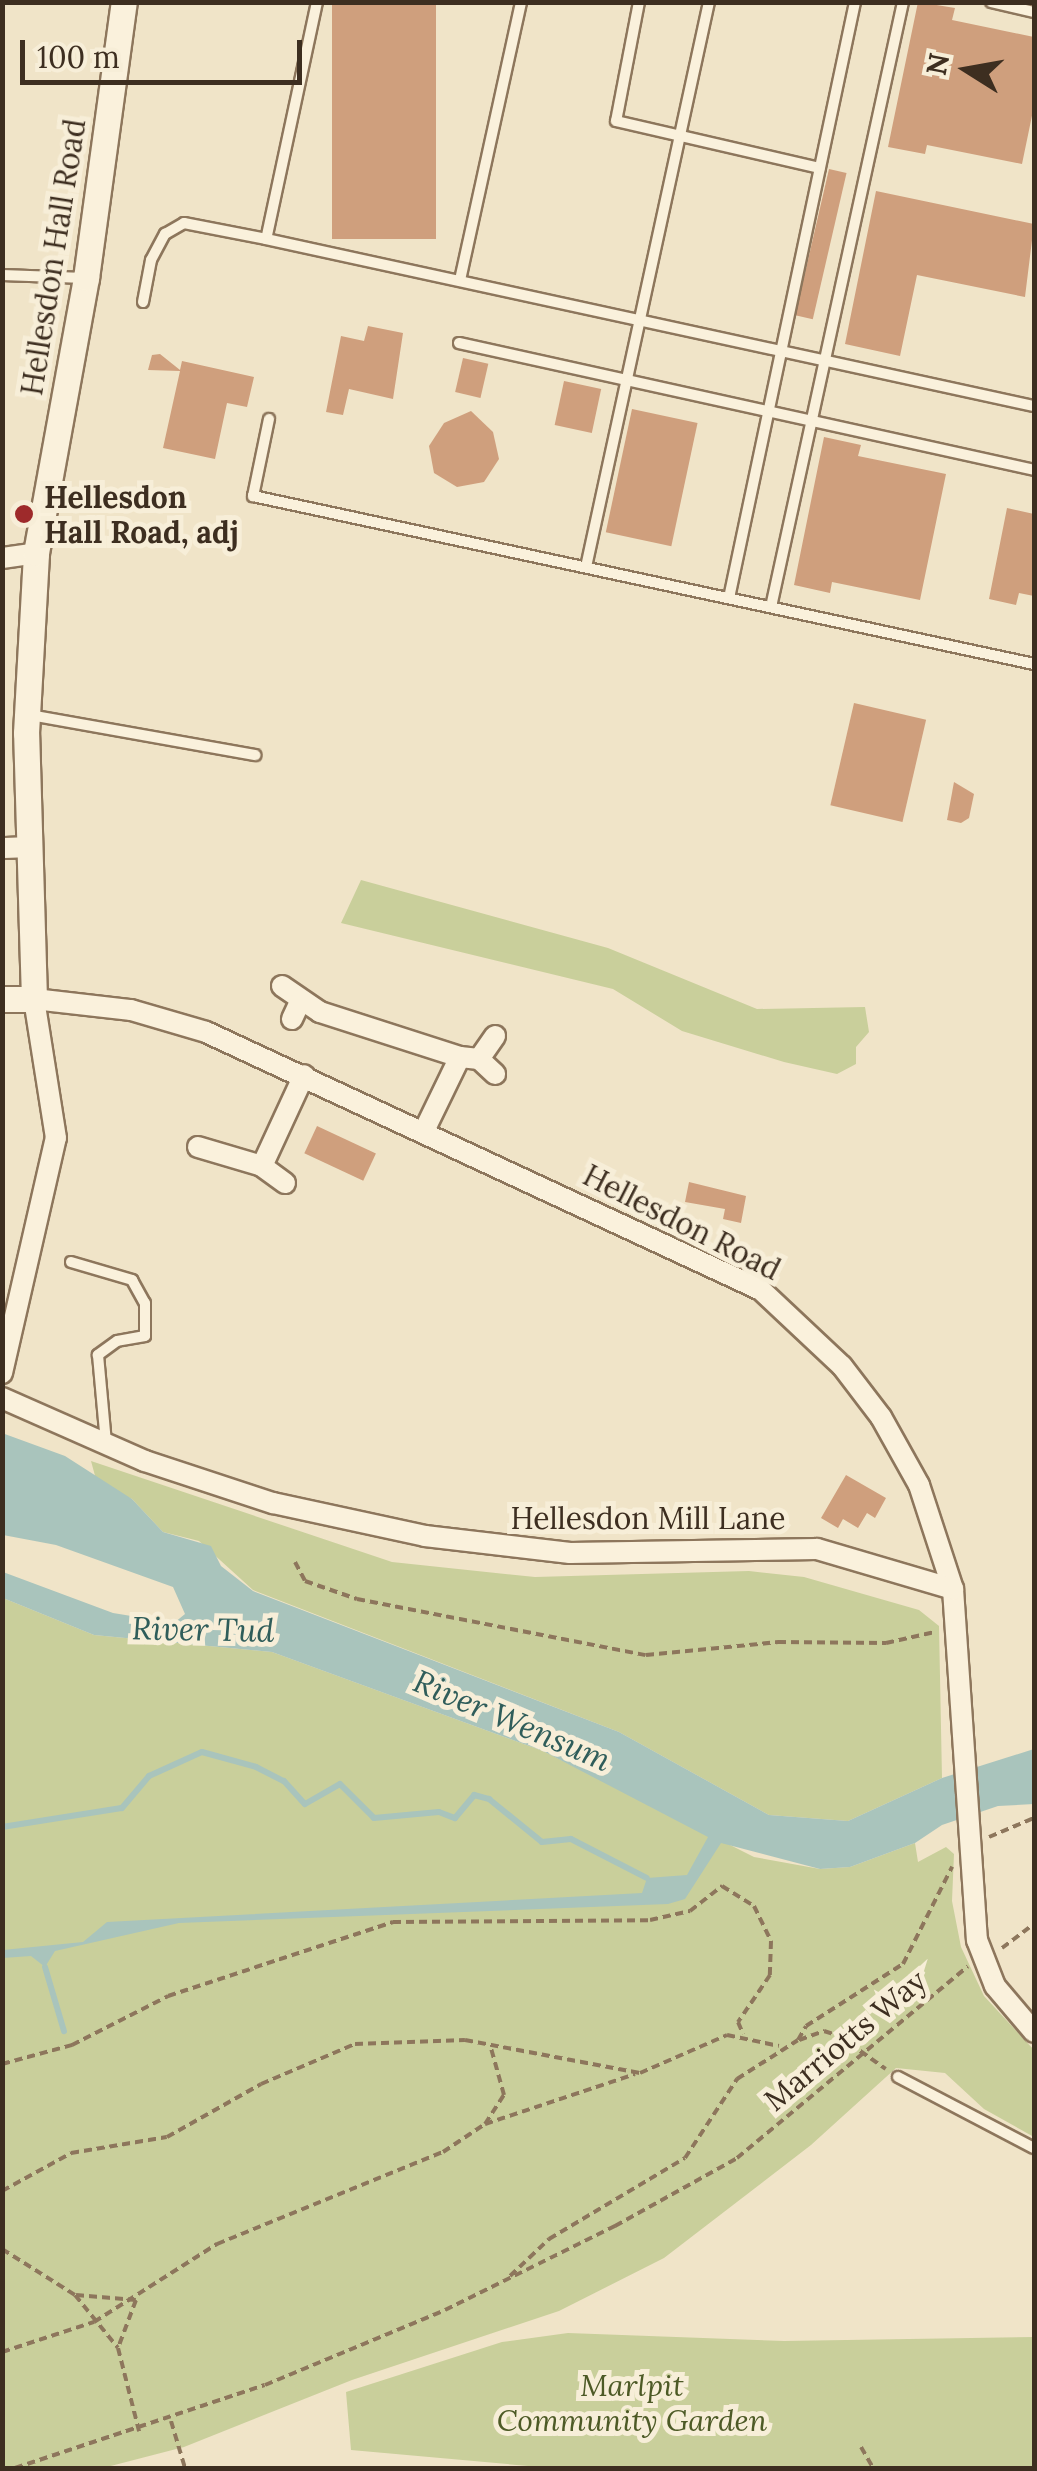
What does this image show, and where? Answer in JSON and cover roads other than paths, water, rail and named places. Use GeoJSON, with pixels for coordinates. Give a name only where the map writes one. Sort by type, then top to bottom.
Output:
{"type":"FeatureCollection","features":[{"type":"Feature","properties":{"kind":"street","name":"Hellesdon Hall Road"},"geometry":{"type":"LineString","coordinates":[[34,999],[15,848],[36,553],[86,278],[124,2]]}},
{"type":"Feature","properties":{"kind":"street"},"geometry":{"type":"LineString","coordinates":[[2,558],[36,553]]}},
{"type":"Feature","properties":{"kind":"street"},"geometry":{"type":"LineString","coordinates":[[282,986],[297,1010],[470,1058],[495,1074]]}},
{"type":"Feature","properties":{"kind":"street"},"geometry":{"type":"LineString","coordinates":[[2,998],[34,999],[52,1106],[53,1168],[2,1373]]}},
{"type":"Feature","properties":{"kind":"street","name":"Hellesdon Road"},"geometry":{"type":"LineString","coordinates":[[34,999],[170,1019],[304,1075],[760,1290],[804,1326],[881,1417],[919,1485],[954,1600],[968,1761],[969,1835],[987,1955],[995,1986],[1034,2032]]}},
{"type":"Feature","properties":{"kind":"street"},"geometry":{"type":"LineString","coordinates":[[424,1130],[470,1058],[495,1036]]}},
{"type":"Feature","properties":{"kind":"street"},"geometry":{"type":"LineString","coordinates":[[262,1166],[304,1075]]}},
{"type":"Feature","properties":{"kind":"street"},"geometry":{"type":"LineString","coordinates":[[198,1146],[262,1166],[285,1183]]}},
{"type":"Feature","properties":{"kind":"street","name":"Hellesdon Mill Lane"},"geometry":{"type":"LineString","coordinates":[[2,1398],[106,1442],[274,1504],[425,1536],[570,1553],[817,1549],[954,1600]]}},
{"type":"Feature","properties":{"kind":"lane"},"geometry":{"type":"LineString","coordinates":[[266,239],[317,2]]}},
{"type":"Feature","properties":{"kind":"lane"},"geometry":{"type":"LineString","coordinates":[[460,280],[521,2]]}},
{"type":"Feature","properties":{"kind":"lane"},"geometry":{"type":"LineString","coordinates":[[638,2],[616,121],[820,168]]}},
{"type":"Feature","properties":{"kind":"lane"},"geometry":{"type":"LineString","coordinates":[[586,568],[709,2]]}},
{"type":"Feature","properties":{"kind":"lane"},"geometry":{"type":"LineString","coordinates":[[729,598],[855,2]]}},
{"type":"Feature","properties":{"kind":"lane"},"geometry":{"type":"LineString","coordinates":[[772,606],[902,2]]}},
{"type":"Feature","properties":{"kind":"lane"},"geometry":{"type":"LineString","coordinates":[[991,2],[1034,12]]}},
{"type":"Feature","properties":{"kind":"lane"},"geometry":{"type":"LineString","coordinates":[[144,302],[150,260],[164,234],[184,223],[1034,406]]}},
{"type":"Feature","properties":{"kind":"lane"},"geometry":{"type":"LineString","coordinates":[[2,275],[86,278]]}},
{"type":"Feature","properties":{"kind":"lane"},"geometry":{"type":"LineString","coordinates":[[459,343],[1034,470]]}},
{"type":"Feature","properties":{"kind":"lane"},"geometry":{"type":"LineString","coordinates":[[270,418],[253,496],[1034,664]]}},
{"type":"Feature","properties":{"kind":"lane"},"geometry":{"type":"LineString","coordinates":[[26,715],[254,755]]}},
{"type":"Feature","properties":{"kind":"lane"},"geometry":{"type":"LineString","coordinates":[[71,1262],[132,1280],[145,1303],[145,1336],[117,1340],[98,1355],[106,1442]]}},
{"type":"Feature","properties":{"kind":"lane"},"geometry":{"type":"LineString","coordinates":[[898,2077],[1034,2148]]}},
{"type":"Feature","properties":{"kind":"water"},"geometry":{"type":"Polygon","coordinates":[[[2,1433],[65,1456],[132,1499],[163,1532],[211,1546],[221,1566],[253,1591],[619,1732],[769,1815],[848,1821],[942,1778],[1034,1749],[1034,1804],[998,1806],[942,1825],[915,1843],[850,1867],[820,1869],[721,1843],[685,1899],[668,1904],[179,1923],[55,1951],[45,1967],[31,1956],[3,1958],[3,1950],[83,1942],[107,1922],[642,1893],[647,1878],[687,1875],[708,1837],[543,1751],[272,1652],[94,1635],[3,1598],[3,1572],[113,1613],[174,1623],[185,1614],[173,1587],[56,1545],[3,1535],[2,1433]]]}},
{"type":"Feature","properties":{"kind":"waterway"},"geometry":{"type":"LineString","coordinates":[[2,1827],[122,1808],[149,1776],[202,1752],[256,1767],[284,1781],[305,1804],[340,1784],[374,1818],[439,1812],[455,1818],[474,1795],[489,1799],[542,1842],[571,1839],[647,1878]]}},
{"type":"Feature","properties":{"kind":"waterway"},"geometry":{"type":"LineString","coordinates":[[45,1967],[64,2031]]}},
{"type":"Feature","properties":{"kind":"place","name":"Hellesdon Hall Road, adj"},"geometry":{"type":"Point","coordinates":[24,514]}},
{"type":"Feature","properties":{"kind":"water label","name":"River Tud"},"geometry":{"type":"Point","coordinates":[203,1630]}},
{"type":"Feature","properties":{"kind":"water label","name":"River Wensum"},"geometry":{"type":"Point","coordinates":[512,1721]}},
{"type":"Feature","properties":{"kind":"park label","name":"Marlpit Community Garden"},"geometry":{"type":"Point","coordinates":[632,2402]}}]}
